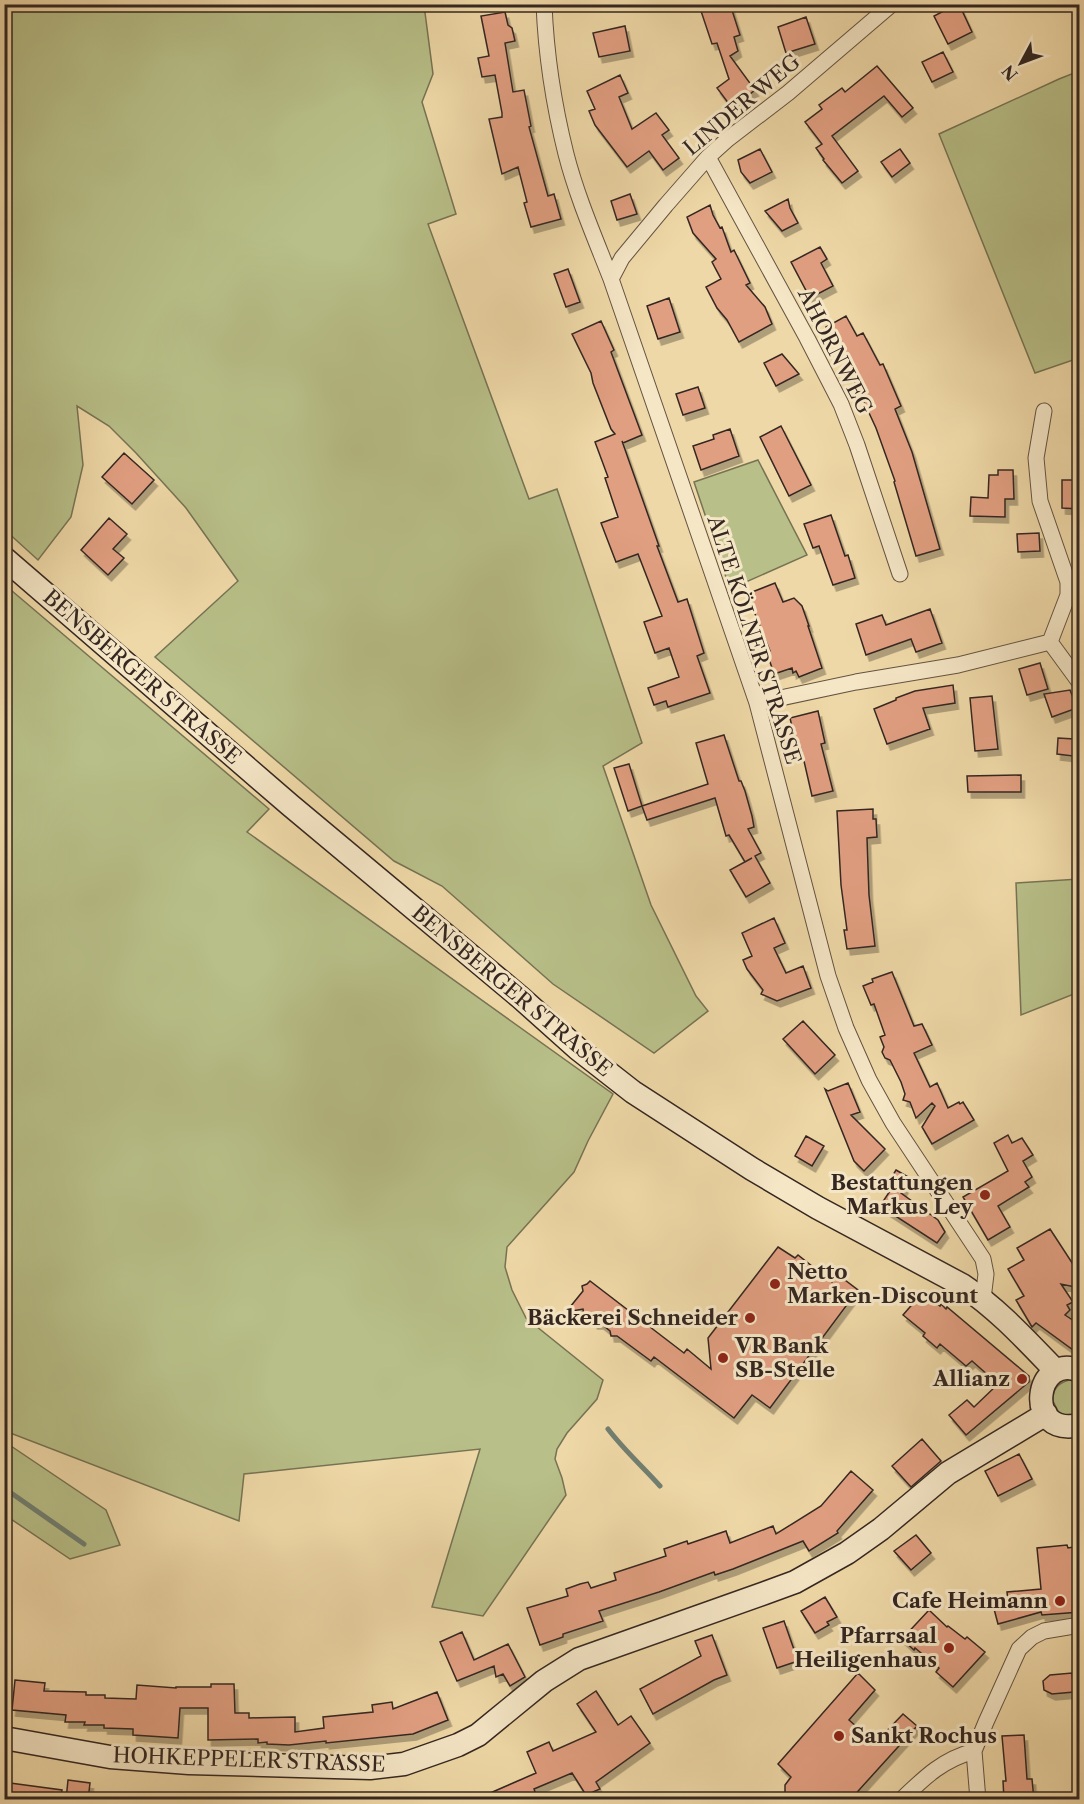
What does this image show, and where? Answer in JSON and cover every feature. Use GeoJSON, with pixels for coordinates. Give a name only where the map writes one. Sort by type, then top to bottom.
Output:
{"type":"FeatureCollection","features":[{"type":"Feature","properties":{"kind":"main road","name":"BENSBERGER STRASSE"},"geometry":{"type":"LineString","coordinates":[[4,558],[290,805],[521,998],[578,1049],[633,1092],[808,1202],[962,1285],[983,1299],[1012,1325],[1056,1371]]}},
{"type":"Feature","properties":{"kind":"main road"},"geometry":{"type":"LineString","coordinates":[[1080,1371],[1063,1368],[1056,1371],[1045,1381],[1040,1397],[1046,1414],[1058,1425],[1067,1427],[1080,1425]]}},
{"type":"Feature","properties":{"kind":"main road","name":"HOHKEPPELER STRASSE"},"geometry":{"type":"LineString","coordinates":[[4,1738],[110,1757],[189,1763],[370,1768],[404,1764],[458,1745],[478,1735],[544,1681],[579,1659],[795,1582],[820,1569],[848,1553],[881,1529],[948,1473],[1046,1414]]}},
{"type":"Feature","properties":{"kind":"street","name":"ALTE KÖLNER STRASSE"},"geometry":{"type":"LineString","coordinates":[[544,4],[550,74],[566,156],[611,279],[757,703],[828,976],[846,1028],[869,1080],[892,1123],[983,1259],[986,1274],[983,1299]]}},
{"type":"Feature","properties":{"kind":"street","name":"LINDER WEG"},"geometry":{"type":"LineString","coordinates":[[611,279],[622,258],[708,157],[788,93],[892,4]]}},
{"type":"Feature","properties":{"kind":"street","name":"AHORNWEG"},"geometry":{"type":"LineString","coordinates":[[708,157],[841,404],[900,573]]}},
{"type":"Feature","properties":{"kind":"street"},"geometry":{"type":"LineString","coordinates":[[1044,411],[1036,458],[1040,501],[1068,582],[1068,596],[1050,642]]}},
{"type":"Feature","properties":{"kind":"street"},"geometry":{"type":"LineString","coordinates":[[757,703],[856,682],[958,665],[1050,642]]}},
{"type":"Feature","properties":{"kind":"street"},"geometry":{"type":"LineString","coordinates":[[1050,642],[1080,683]]}},
{"type":"Feature","properties":{"kind":"street"},"geometry":{"type":"LineString","coordinates":[[978,1800],[974,1751],[1019,1649],[1032,1637],[1044,1631],[1080,1625]]}},
{"type":"Feature","properties":{"kind":"street"},"geometry":{"type":"LineString","coordinates":[[901,1800],[938,1767],[956,1756],[974,1751]]}},
{"type":"Feature","properties":{"kind":"green space"},"geometry":{"type":"Polygon","coordinates":[[[4,5],[424,5],[433,74],[422,102],[456,214],[428,224],[529,499],[557,489],[642,743],[603,766],[651,905],[696,996],[708,1011],[654,1053],[553,984],[442,886],[394,861],[155,657],[238,581],[186,508],[109,426],[77,406],[83,465],[71,517],[38,560],[5,530],[4,5]]]}},
{"type":"Feature","properties":{"kind":"green space"},"geometry":{"type":"Polygon","coordinates":[[[1079,71],[1079,358],[1035,373],[939,134],[1079,71]]]}},
{"type":"Feature","properties":{"kind":"green space"},"geometry":{"type":"Polygon","coordinates":[[[758,460],[807,555],[730,589],[694,482],[758,460]]]}},
{"type":"Feature","properties":{"kind":"green space"},"geometry":{"type":"Polygon","coordinates":[[[5,585],[269,809],[247,832],[613,1094],[574,1172],[507,1247],[505,1267],[512,1290],[526,1318],[603,1380],[597,1399],[567,1433],[557,1449],[555,1459],[566,1495],[483,1616],[432,1607],[480,1449],[244,1474],[239,1521],[5,1431],[5,585]]]}},
{"type":"Feature","properties":{"kind":"green space"},"geometry":{"type":"Polygon","coordinates":[[[1079,879],[1079,992],[1021,1015],[1016,883],[1079,879]]]}},
{"type":"Feature","properties":{"kind":"green space"},"geometry":{"type":"Polygon","coordinates":[[[1069,1380],[1079,1382],[1079,1415],[1072,1417],[1059,1413],[1053,1401],[1056,1388],[1069,1380]]]}},
{"type":"Feature","properties":{"kind":"green space"},"geometry":{"type":"Polygon","coordinates":[[[5,1442],[106,1510],[120,1545],[70,1559],[5,1515],[5,1442]]]}},
{"type":"Feature","properties":{"kind":"building"},"geometry":{"type":"Polygon","coordinates":[[[710,4],[730,4],[740,35],[734,37],[738,51],[730,56],[755,90],[732,108],[717,88],[729,79],[717,43],[712,44],[700,8],[710,4]]]}},
{"type":"Feature","properties":{"kind":"building"},"geometry":{"type":"Polygon","coordinates":[[[957,4],[972,32],[948,44],[934,16],[957,4]]]}},
{"type":"Feature","properties":{"kind":"building"},"geometry":{"type":"Polygon","coordinates":[[[505,12],[515,41],[505,43],[513,92],[524,90],[531,126],[529,127],[548,196],[554,194],[561,219],[531,227],[518,167],[502,174],[489,119],[502,117],[495,75],[482,77],[478,58],[489,56],[481,16],[505,12]]]}},
{"type":"Feature","properties":{"kind":"building"},"geometry":{"type":"Polygon","coordinates":[[[806,17],[815,44],[786,53],[778,27],[806,17]]]}},
{"type":"Feature","properties":{"kind":"building"},"geometry":{"type":"Polygon","coordinates":[[[625,26],[630,51],[599,57],[593,33],[625,26]]]}},
{"type":"Feature","properties":{"kind":"building"},"geometry":{"type":"Polygon","coordinates":[[[943,52],[953,72],[932,82],[922,62],[943,52]]]}},
{"type":"Feature","properties":{"kind":"building"},"geometry":{"type":"Polygon","coordinates":[[[877,66],[913,108],[902,117],[884,96],[832,136],[858,171],[842,183],[823,160],[816,148],[822,144],[805,122],[822,109],[819,105],[842,88],[845,92],[877,66]]]}},
{"type":"Feature","properties":{"kind":"building"},"geometry":{"type":"Polygon","coordinates":[[[620,75],[628,93],[619,97],[632,129],[656,113],[669,130],[662,135],[679,158],[663,170],[649,151],[627,167],[595,125],[589,111],[595,109],[587,91],[620,75]]]}},
{"type":"Feature","properties":{"kind":"building"},"geometry":{"type":"Polygon","coordinates":[[[760,149],[772,172],[750,183],[741,172],[738,160],[760,149]]]}},
{"type":"Feature","properties":{"kind":"building"},"geometry":{"type":"Polygon","coordinates":[[[900,149],[910,163],[892,177],[881,162],[900,149]]]}},
{"type":"Feature","properties":{"kind":"building"},"geometry":{"type":"Polygon","coordinates":[[[630,194],[637,214],[617,220],[611,201],[630,194]]]}},
{"type":"Feature","properties":{"kind":"building"},"geometry":{"type":"Polygon","coordinates":[[[788,199],[798,223],[782,231],[765,211],[788,199]]]}},
{"type":"Feature","properties":{"kind":"building"},"geometry":{"type":"Polygon","coordinates":[[[710,205],[720,228],[722,227],[731,252],[734,250],[750,283],[746,285],[765,307],[772,324],[739,342],[706,287],[721,279],[712,262],[716,259],[693,233],[687,217],[710,205]]]}},
{"type":"Feature","properties":{"kind":"building"},"geometry":{"type":"Polygon","coordinates":[[[820,247],[827,259],[821,263],[833,286],[810,298],[791,262],[820,247]]]}},
{"type":"Feature","properties":{"kind":"building"},"geometry":{"type":"Polygon","coordinates":[[[568,269],[580,302],[566,307],[554,274],[568,269]]]}},
{"type":"Feature","properties":{"kind":"building"},"geometry":{"type":"Polygon","coordinates":[[[669,298],[680,332],[658,339],[647,306],[669,298]]]}},
{"type":"Feature","properties":{"kind":"building"},"geometry":{"type":"Polygon","coordinates":[[[846,316],[857,336],[863,333],[880,365],[883,364],[901,406],[895,409],[912,452],[940,549],[916,556],[895,481],[876,428],[845,361],[826,327],[846,316]]]}},
{"type":"Feature","properties":{"kind":"building"},"geometry":{"type":"Polygon","coordinates":[[[601,321],[614,350],[611,352],[642,435],[623,443],[622,441],[678,602],[687,599],[704,653],[697,656],[710,693],[668,707],[666,701],[654,705],[648,688],[679,677],[669,648],[655,653],[644,622],[662,616],[638,554],[616,562],[601,523],[618,517],[605,478],[608,477],[595,442],[615,434],[611,429],[591,373],[572,334],[601,321]]]}},
{"type":"Feature","properties":{"kind":"building"},"geometry":{"type":"Polygon","coordinates":[[[782,354],[799,374],[776,386],[764,363],[782,354]]]}},
{"type":"Feature","properties":{"kind":"building"},"geometry":{"type":"Polygon","coordinates":[[[698,387],[705,408],[683,415],[676,394],[698,387]]]}},
{"type":"Feature","properties":{"kind":"building"},"geometry":{"type":"Polygon","coordinates":[[[781,426],[811,485],[789,496],[760,437],[781,426]]]}},
{"type":"Feature","properties":{"kind":"building"},"geometry":{"type":"Polygon","coordinates":[[[730,429],[739,456],[701,470],[693,446],[714,439],[713,435],[730,429]]]}},
{"type":"Feature","properties":{"kind":"building"},"geometry":{"type":"Polygon","coordinates":[[[124,453],[154,480],[132,504],[102,477],[124,453]]]}},
{"type":"Feature","properties":{"kind":"building"},"geometry":{"type":"Polygon","coordinates":[[[998,470],[1013,470],[1014,499],[1005,499],[1005,517],[970,516],[971,497],[988,498],[989,475],[998,475],[998,470]]]}},
{"type":"Feature","properties":{"kind":"building"},"geometry":{"type":"Polygon","coordinates":[[[1062,480],[1080,480],[1080,509],[1062,508],[1062,480]]]}},
{"type":"Feature","properties":{"kind":"building"},"geometry":{"type":"Polygon","coordinates":[[[831,515],[855,578],[833,585],[819,546],[813,548],[804,524],[831,515]]]}},
{"type":"Feature","properties":{"kind":"building"},"geometry":{"type":"Polygon","coordinates":[[[109,518],[127,534],[113,549],[124,558],[108,575],[81,550],[109,518]]]}},
{"type":"Feature","properties":{"kind":"building"},"geometry":{"type":"Polygon","coordinates":[[[1039,533],[1040,551],[1018,552],[1017,534],[1039,533]]]}},
{"type":"Feature","properties":{"kind":"building"},"geometry":{"type":"Polygon","coordinates":[[[775,583],[783,602],[794,598],[802,606],[822,668],[799,677],[796,671],[793,673],[792,668],[774,674],[767,653],[770,651],[747,594],[775,583]]]}},
{"type":"Feature","properties":{"kind":"building"},"geometry":{"type":"Polygon","coordinates":[[[930,609],[942,643],[916,652],[911,639],[866,655],[856,624],[882,615],[886,625],[930,609]]]}},
{"type":"Feature","properties":{"kind":"building"},"geometry":{"type":"Polygon","coordinates":[[[1040,663],[1048,689],[1027,695],[1019,669],[1040,663]]]}},
{"type":"Feature","properties":{"kind":"building"},"geometry":{"type":"Polygon","coordinates":[[[953,685],[955,703],[923,708],[930,729],[887,744],[874,709],[915,691],[953,685]]]}},
{"type":"Feature","properties":{"kind":"building"},"geometry":{"type":"Polygon","coordinates":[[[1070,690],[1077,708],[1052,717],[1044,694],[1070,690]]]}},
{"type":"Feature","properties":{"kind":"building"},"geometry":{"type":"Polygon","coordinates":[[[992,696],[998,749],[975,751],[970,698],[992,696]]]}},
{"type":"Feature","properties":{"kind":"building"},"geometry":{"type":"Polygon","coordinates":[[[818,711],[825,743],[821,744],[833,791],[812,796],[801,748],[797,749],[790,718],[818,711]]]}},
{"type":"Feature","properties":{"kind":"building"},"geometry":{"type":"Polygon","coordinates":[[[724,735],[752,816],[754,827],[748,829],[761,853],[755,856],[770,883],[746,897],[730,870],[745,862],[729,835],[726,836],[715,798],[647,820],[642,806],[708,784],[696,743],[724,735]]]}},
{"type":"Feature","properties":{"kind":"building"},"geometry":{"type":"Polygon","coordinates":[[[1058,738],[1074,739],[1073,756],[1057,754],[1058,738]]]}},
{"type":"Feature","properties":{"kind":"building"},"geometry":{"type":"Polygon","coordinates":[[[629,764],[642,806],[628,811],[614,768],[629,764]]]}},
{"type":"Feature","properties":{"kind":"building"},"geometry":{"type":"Polygon","coordinates":[[[1021,775],[1021,792],[968,792],[967,776],[1021,775]]]}},
{"type":"Feature","properties":{"kind":"building"},"geometry":{"type":"Polygon","coordinates":[[[873,809],[877,837],[867,838],[869,895],[875,946],[847,949],[837,811],[873,809]]]}},
{"type":"Feature","properties":{"kind":"building"},"geometry":{"type":"Polygon","coordinates":[[[774,918],[785,943],[774,948],[786,973],[803,966],[811,988],[777,1001],[761,994],[763,990],[747,969],[743,960],[752,956],[742,933],[774,918]]]}},
{"type":"Feature","properties":{"kind":"building"},"geometry":{"type":"Polygon","coordinates":[[[892,972],[914,1026],[922,1024],[932,1045],[914,1053],[930,1087],[937,1083],[948,1108],[963,1102],[974,1120],[932,1144],[922,1127],[935,1106],[932,1103],[916,1118],[910,1102],[903,1100],[905,1094],[901,1082],[890,1060],[885,1058],[882,1052],[884,1047],[880,1037],[885,1035],[874,1004],[871,1005],[863,986],[873,982],[872,979],[892,972]]]}},
{"type":"Feature","properties":{"kind":"building"},"geometry":{"type":"Polygon","coordinates":[[[803,1021],[835,1055],[815,1074],[783,1039],[803,1021]]]}},
{"type":"Feature","properties":{"kind":"building"},"geometry":{"type":"Polygon","coordinates":[[[848,1083],[860,1112],[851,1115],[885,1149],[864,1171],[854,1161],[825,1089],[828,1091],[848,1083]]]}},
{"type":"Feature","properties":{"kind":"building"},"geometry":{"type":"Polygon","coordinates":[[[1008,1135],[1012,1143],[1022,1138],[1033,1155],[1023,1161],[1032,1177],[1025,1182],[1029,1187],[998,1206],[1010,1227],[988,1240],[963,1197],[1008,1171],[994,1143],[1008,1135]]]}},
{"type":"Feature","properties":{"kind":"building"},"geometry":{"type":"Polygon","coordinates":[[[806,1136],[824,1146],[812,1166],[795,1156],[806,1136]]]}},
{"type":"Feature","properties":{"kind":"building"},"geometry":{"type":"Polygon","coordinates":[[[896,1170],[910,1178],[901,1193],[938,1220],[945,1232],[937,1243],[880,1206],[890,1191],[885,1188],[896,1170]]]}},
{"type":"Feature","properties":{"kind":"building"},"geometry":{"type":"Polygon","coordinates":[[[1050,1229],[1080,1275],[1080,1288],[1061,1284],[1073,1302],[1067,1305],[1070,1310],[1065,1315],[1080,1325],[1080,1355],[1036,1323],[1032,1327],[1016,1300],[1024,1296],[1008,1269],[1024,1260],[1017,1248],[1050,1229]]]}},
{"type":"Feature","properties":{"kind":"building"},"geometry":{"type":"Polygon","coordinates":[[[778,1247],[795,1258],[798,1255],[832,1282],[837,1274],[858,1290],[770,1408],[752,1395],[734,1418],[654,1357],[651,1361],[617,1336],[611,1336],[610,1331],[600,1323],[594,1323],[592,1315],[584,1316],[583,1309],[566,1312],[583,1291],[582,1286],[590,1281],[684,1353],[687,1349],[711,1369],[708,1338],[778,1247]]]}},
{"type":"Feature","properties":{"kind":"building"},"geometry":{"type":"Polygon","coordinates":[[[923,1292],[940,1306],[941,1304],[946,1309],[947,1307],[1029,1376],[1029,1382],[966,1435],[949,1415],[967,1400],[974,1407],[998,1384],[972,1361],[966,1366],[940,1344],[937,1348],[923,1336],[925,1333],[903,1315],[923,1292]]]}},
{"type":"Feature","properties":{"kind":"building"},"geometry":{"type":"Polygon","coordinates":[[[922,1439],[941,1461],[911,1487],[892,1466],[922,1439]]]}},
{"type":"Feature","properties":{"kind":"building"},"geometry":{"type":"Polygon","coordinates":[[[1019,1454],[1032,1479],[998,1496],[985,1471],[1019,1454]]]}},
{"type":"Feature","properties":{"kind":"building"},"geometry":{"type":"Polygon","coordinates":[[[851,1471],[873,1490],[837,1531],[838,1533],[809,1551],[803,1541],[733,1569],[715,1575],[714,1572],[599,1611],[603,1621],[563,1634],[563,1637],[540,1645],[527,1608],[568,1596],[566,1589],[580,1584],[588,1582],[591,1588],[616,1580],[614,1573],[666,1556],[664,1549],[687,1541],[688,1544],[726,1531],[730,1543],[773,1526],[776,1534],[821,1506],[851,1471]]]}},
{"type":"Feature","properties":{"kind":"building"},"geometry":{"type":"Polygon","coordinates":[[[916,1535],[931,1553],[911,1570],[894,1551],[916,1535]]]}},
{"type":"Feature","properties":{"kind":"building"},"geometry":{"type":"Polygon","coordinates":[[[1067,1545],[1068,1548],[1080,1546],[1080,1612],[1042,1615],[1041,1612],[998,1624],[993,1605],[1008,1601],[1007,1592],[1041,1589],[1037,1548],[1067,1545]]]}},
{"type":"Feature","properties":{"kind":"building"},"geometry":{"type":"Polygon","coordinates":[[[825,1597],[837,1617],[827,1622],[829,1625],[815,1633],[801,1611],[825,1597]]]}},
{"type":"Feature","properties":{"kind":"building","name":"Pfarrsaal Heiligenhaus"},"geometry":{"type":"Polygon","coordinates":[[[929,1610],[947,1627],[965,1639],[967,1637],[985,1652],[953,1687],[936,1672],[939,1668],[902,1639],[929,1610]]]}},
{"type":"Feature","properties":{"kind":"building"},"geometry":{"type":"Polygon","coordinates":[[[784,1621],[798,1661],[777,1668],[763,1628],[784,1621]]]}},
{"type":"Feature","properties":{"kind":"building"},"geometry":{"type":"Polygon","coordinates":[[[462,1632],[474,1660],[508,1644],[525,1677],[510,1686],[503,1674],[496,1677],[494,1666],[457,1681],[440,1642],[462,1632]]]}},
{"type":"Feature","properties":{"kind":"building"},"geometry":{"type":"Polygon","coordinates":[[[712,1635],[727,1675],[653,1714],[640,1689],[701,1656],[695,1641],[712,1635]]]}},
{"type":"Feature","properties":{"kind":"building","name":"Sankt Rochus"},"geometry":{"type":"Polygon","coordinates":[[[858,1673],[875,1690],[849,1720],[875,1743],[903,1714],[917,1726],[850,1800],[785,1800],[785,1785],[791,1777],[778,1764],[858,1673]]]}},
{"type":"Feature","properties":{"kind":"building"},"geometry":{"type":"Polygon","coordinates":[[[1072,1673],[1074,1692],[1052,1694],[1044,1690],[1043,1681],[1050,1675],[1072,1673]]]}},
{"type":"Feature","properties":{"kind":"building"},"geometry":{"type":"Polygon","coordinates":[[[15,1680],[45,1683],[44,1691],[86,1692],[86,1695],[105,1695],[105,1698],[136,1699],[137,1685],[176,1688],[234,1684],[235,1713],[249,1713],[249,1718],[295,1717],[295,1732],[324,1728],[323,1717],[373,1712],[372,1705],[392,1702],[393,1709],[437,1692],[448,1720],[413,1734],[289,1745],[258,1743],[258,1739],[208,1740],[208,1708],[180,1708],[178,1738],[133,1735],[133,1729],[104,1728],[104,1725],[84,1725],[85,1722],[65,1722],[66,1715],[12,1710],[15,1680]]]}},
{"type":"Feature","properties":{"kind":"building"},"geometry":{"type":"Polygon","coordinates":[[[596,1691],[618,1725],[631,1716],[650,1743],[596,1782],[600,1789],[586,1795],[572,1773],[534,1789],[538,1800],[474,1800],[536,1773],[527,1752],[549,1742],[553,1751],[596,1732],[577,1704],[596,1691]]]}},
{"type":"Feature","properties":{"kind":"building"},"geometry":{"type":"Polygon","coordinates":[[[1024,1735],[1027,1779],[1032,1779],[1034,1800],[1004,1800],[1003,1781],[1006,1781],[1002,1736],[1024,1735]]]}},
{"type":"Feature","properties":{"kind":"building"},"geometry":{"type":"Polygon","coordinates":[[[68,1780],[90,1783],[88,1800],[66,1800],[68,1780]]]}},
{"type":"Feature","properties":{"kind":"building"},"geometry":{"type":"Polygon","coordinates":[[[10,1783],[62,1790],[61,1800],[8,1800],[10,1783]]]}},
{"type":"Feature","properties":{"kind":"waterway"},"geometry":{"type":"LineString","coordinates":[[608,1429],[660,1486]]}},
{"type":"Feature","properties":{"kind":"waterway"},"geometry":{"type":"LineString","coordinates":[[4,1488],[84,1544]]}},
{"type":"Feature","properties":{"kind":"place","name":"Bestattungen Markus Ley"},"geometry":{"type":"Point","coordinates":[985,1195]}},
{"type":"Feature","properties":{"kind":"place","name":"Netto Marken-Discount"},"geometry":{"type":"Point","coordinates":[775,1284]}},
{"type":"Feature","properties":{"kind":"place","name":"Bäckerei Schneider"},"geometry":{"type":"Point","coordinates":[750,1318]}},
{"type":"Feature","properties":{"kind":"place","name":"VR Bank SB-Stelle"},"geometry":{"type":"Point","coordinates":[723,1358]}},
{"type":"Feature","properties":{"kind":"place","name":"Allianz"},"geometry":{"type":"Point","coordinates":[1022,1379]}},
{"type":"Feature","properties":{"kind":"place","name":"Cafe Heimann"},"geometry":{"type":"Point","coordinates":[1060,1601]}},
{"type":"Feature","properties":{"kind":"place","name":"Pfarrsaal Heiligenhaus"},"geometry":{"type":"Point","coordinates":[949,1648]}},
{"type":"Feature","properties":{"kind":"place","name":"Sankt Rochus"},"geometry":{"type":"Point","coordinates":[839,1736]}}]}
